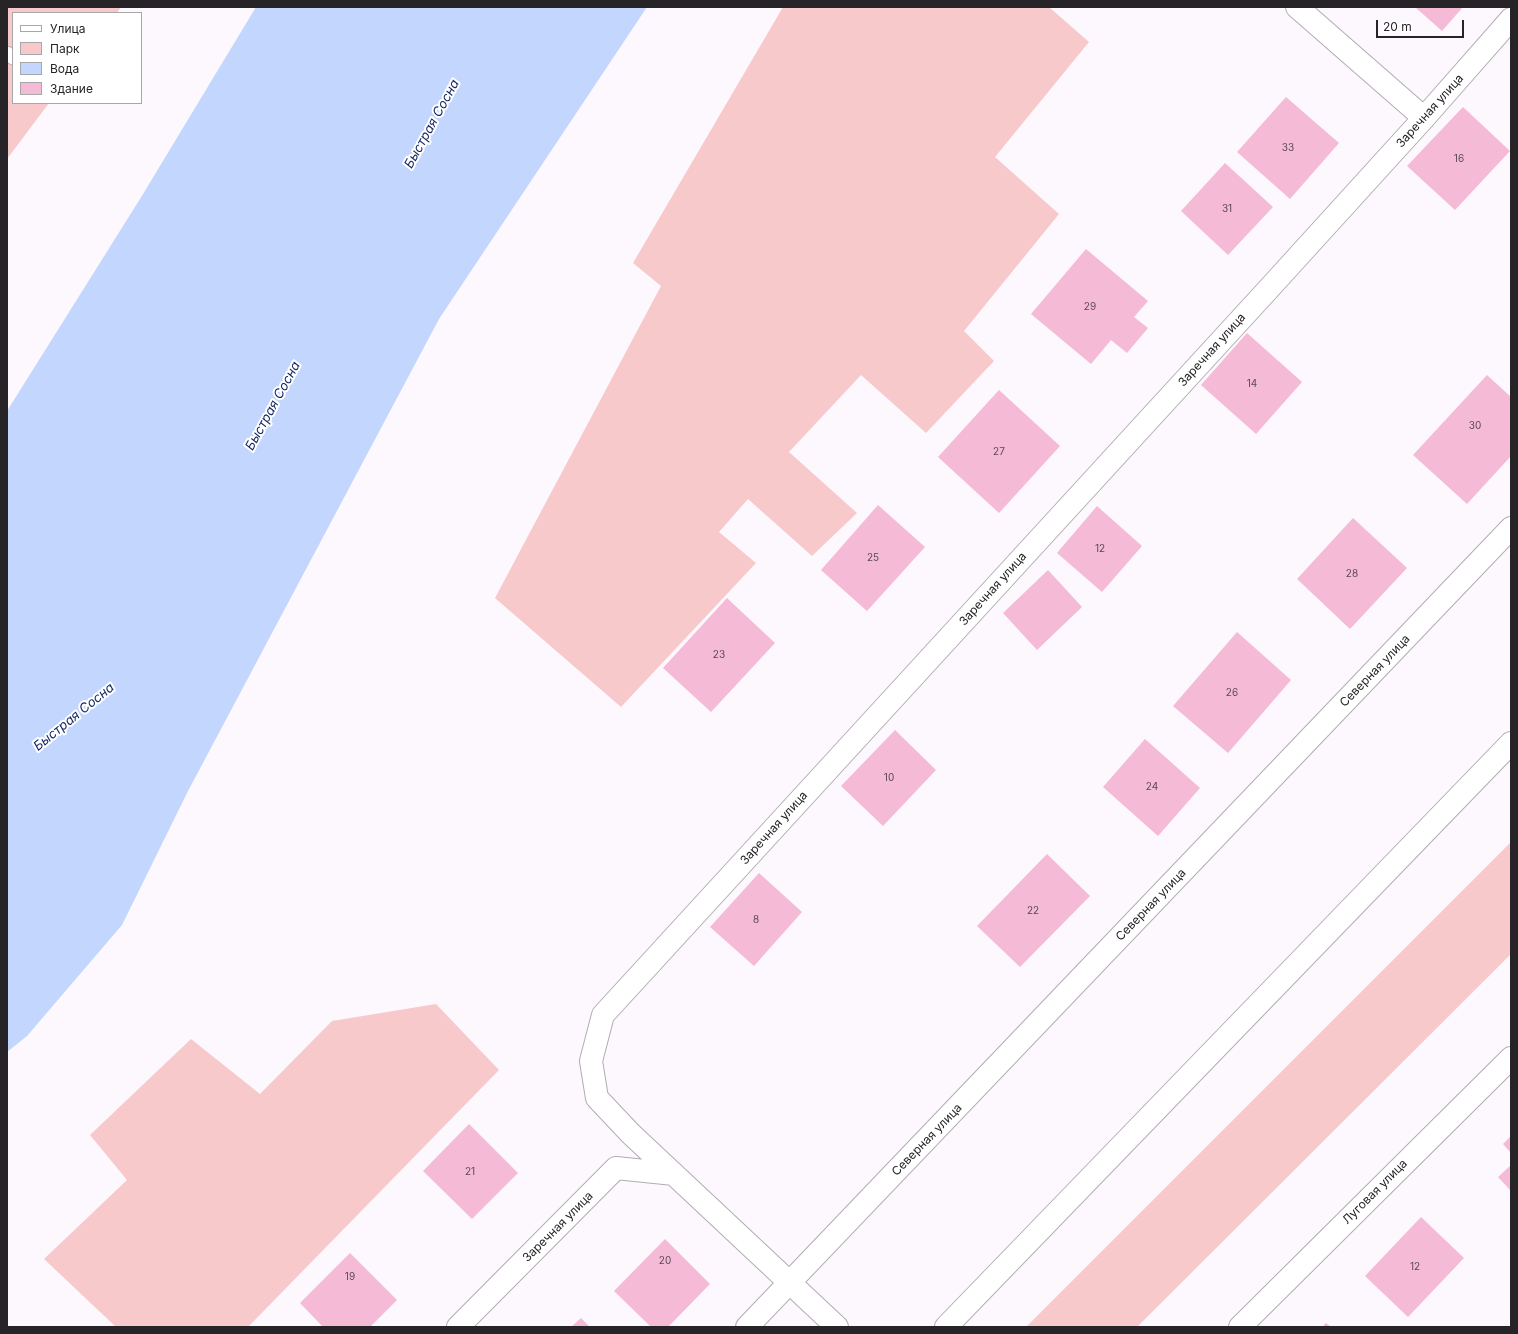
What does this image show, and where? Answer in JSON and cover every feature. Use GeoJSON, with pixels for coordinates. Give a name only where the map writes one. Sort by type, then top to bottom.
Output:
{"type":"FeatureCollection","features":[{"type":"Feature","properties":{"kind":"street"},"geometry":{"type":"LineString","coordinates":[[1297,7],[1424,118]]}},
{"type":"Feature","properties":{"kind":"street","name":"Заречная улица"},"geometry":{"type":"LineString","coordinates":[[837,1327],[791,1282],[631,1134],[596,1098],[591,1061],[603,1015],[1424,118],[1511,19]]}},
{"type":"Feature","properties":{"kind":"street","name":"Северная улица"},"geometry":{"type":"LineString","coordinates":[[747,1327],[1511,528]]}},
{"type":"Feature","properties":{"kind":"street"},"geometry":{"type":"LineString","coordinates":[[946,1327],[1511,743]]}},
{"type":"Feature","properties":{"kind":"street","name":"Луговая улица"},"geometry":{"type":"LineString","coordinates":[[1240,1327],[1511,1058]]}},
{"type":"Feature","properties":{"kind":"street","name":"Заречная улица"},"geometry":{"type":"LineString","coordinates":[[458,1327],[616,1168],[674,1174]]}},
{"type":"Feature","properties":{"kind":"green space"},"geometry":{"type":"Polygon","coordinates":[[[7,7],[121,7],[118,12],[12,12],[12,104],[48,104],[7,159],[7,7]]]}},
{"type":"Feature","properties":{"kind":"green space"},"geometry":{"type":"Polygon","coordinates":[[[783,7],[1049,7],[1089,42],[995,157],[1059,214],[964,331],[994,361],[926,433],[861,375],[789,452],[857,513],[812,556],[748,499],[719,532],[756,563],[621,707],[495,598],[661,286],[633,263],[783,7]]]}},
{"type":"Feature","properties":{"kind":"green space"},"geometry":{"type":"Polygon","coordinates":[[[1511,842],[1511,954],[1137,1327],[1026,1327],[1511,842]]]}},
{"type":"Feature","properties":{"kind":"green space"},"geometry":{"type":"Polygon","coordinates":[[[436,1004],[499,1070],[248,1327],[116,1327],[44,1259],[127,1180],[90,1135],[191,1039],[260,1094],[332,1021],[436,1004]]]}},
{"type":"Feature","properties":{"kind":"water","name":"Быстрая Сосна"},"geometry":{"type":"Polygon","coordinates":[[[256,7],[647,7],[439,319],[188,791],[122,925],[27,1036],[7,1052],[7,411],[140,199],[256,7]]]}},
{"type":"Feature","properties":{"kind":"building"},"geometry":{"type":"Polygon","coordinates":[[[1415,7],[1463,7],[1442,31],[1415,7]]]}},
{"type":"Feature","properties":{"kind":"building"},"geometry":{"type":"Polygon","coordinates":[[[1286,97],[1339,143],[1290,199],[1237,152],[1286,97]]]}},
{"type":"Feature","properties":{"kind":"building"},"geometry":{"type":"Polygon","coordinates":[[[1463,107],[1510,151],[1455,210],[1407,166],[1463,107]]]}},
{"type":"Feature","properties":{"kind":"building"},"geometry":{"type":"Polygon","coordinates":[[[1225,163],[1273,207],[1228,255],[1181,211],[1225,163]]]}},
{"type":"Feature","properties":{"kind":"building"},"geometry":{"type":"Polygon","coordinates":[[[1086,249],[1148,301],[1134,317],[1148,328],[1127,353],[1111,340],[1091,364],[1031,314],[1086,249]]]}},
{"type":"Feature","properties":{"kind":"building"},"geometry":{"type":"Polygon","coordinates":[[[1247,333],[1302,382],[1256,434],[1201,385],[1247,333]]]}},
{"type":"Feature","properties":{"kind":"building"},"geometry":{"type":"Polygon","coordinates":[[[1487,375],[1511,397],[1511,456],[1467,504],[1413,455],[1487,375]]]}},
{"type":"Feature","properties":{"kind":"building"},"geometry":{"type":"Polygon","coordinates":[[[999,390],[1060,446],[999,513],[938,457],[999,390]]]}},
{"type":"Feature","properties":{"kind":"building"},"geometry":{"type":"Polygon","coordinates":[[[878,505],[925,547],[867,611],[821,570],[878,505]]]}},
{"type":"Feature","properties":{"kind":"building"},"geometry":{"type":"Polygon","coordinates":[[[1097,506],[1142,546],[1102,592],[1057,553],[1097,506]]]}},
{"type":"Feature","properties":{"kind":"building"},"geometry":{"type":"Polygon","coordinates":[[[1353,518],[1407,568],[1350,629],[1297,579],[1353,518]]]}},
{"type":"Feature","properties":{"kind":"building"},"geometry":{"type":"Polygon","coordinates":[[[1048,570],[1082,607],[1037,650],[1003,613],[1048,570]]]}},
{"type":"Feature","properties":{"kind":"building"},"geometry":{"type":"Polygon","coordinates":[[[727,598],[775,643],[711,712],[663,668],[727,598]]]}},
{"type":"Feature","properties":{"kind":"building"},"geometry":{"type":"Polygon","coordinates":[[[1237,632],[1291,680],[1228,753],[1173,706],[1237,632]]]}},
{"type":"Feature","properties":{"kind":"building"},"geometry":{"type":"Polygon","coordinates":[[[895,730],[936,770],[883,826],[841,786],[895,730]]]}},
{"type":"Feature","properties":{"kind":"building"},"geometry":{"type":"Polygon","coordinates":[[[1145,739],[1200,788],[1158,836],[1103,787],[1145,739]]]}},
{"type":"Feature","properties":{"kind":"building"},"geometry":{"type":"Polygon","coordinates":[[[1047,854],[1090,896],[1020,967],[977,926],[1047,854]]]}},
{"type":"Feature","properties":{"kind":"building"},"geometry":{"type":"Polygon","coordinates":[[[759,873],[802,912],[754,966],[710,927],[759,873]]]}},
{"type":"Feature","properties":{"kind":"building"},"geometry":{"type":"Polygon","coordinates":[[[469,1124],[518,1173],[472,1219],[423,1171],[469,1124]]]}},
{"type":"Feature","properties":{"kind":"building"},"geometry":{"type":"Polygon","coordinates":[[[1511,1136],[1511,1153],[1503,1144],[1511,1136]]]}},
{"type":"Feature","properties":{"kind":"building"},"geometry":{"type":"Polygon","coordinates":[[[1511,1165],[1511,1191],[1498,1177],[1511,1165]]]}},
{"type":"Feature","properties":{"kind":"building"},"geometry":{"type":"Polygon","coordinates":[[[1421,1217],[1464,1258],[1408,1317],[1365,1276],[1421,1217]]]}},
{"type":"Feature","properties":{"kind":"building"},"geometry":{"type":"Polygon","coordinates":[[[665,1239],[710,1284],[668,1327],[651,1327],[614,1291],[665,1239]]]}},
{"type":"Feature","properties":{"kind":"building"},"geometry":{"type":"Polygon","coordinates":[[[350,1253],[397,1300],[370,1327],[323,1327],[300,1303],[350,1253]]]}},
{"type":"Feature","properties":{"kind":"building"},"geometry":{"type":"Polygon","coordinates":[[[581,1318],[590,1327],[571,1327],[581,1318]]]}},
{"type":"Feature","properties":{"kind":"building"},"geometry":{"type":"Polygon","coordinates":[[[1326,1323],[1331,1327],[1322,1327],[1326,1323]]]}}]}
